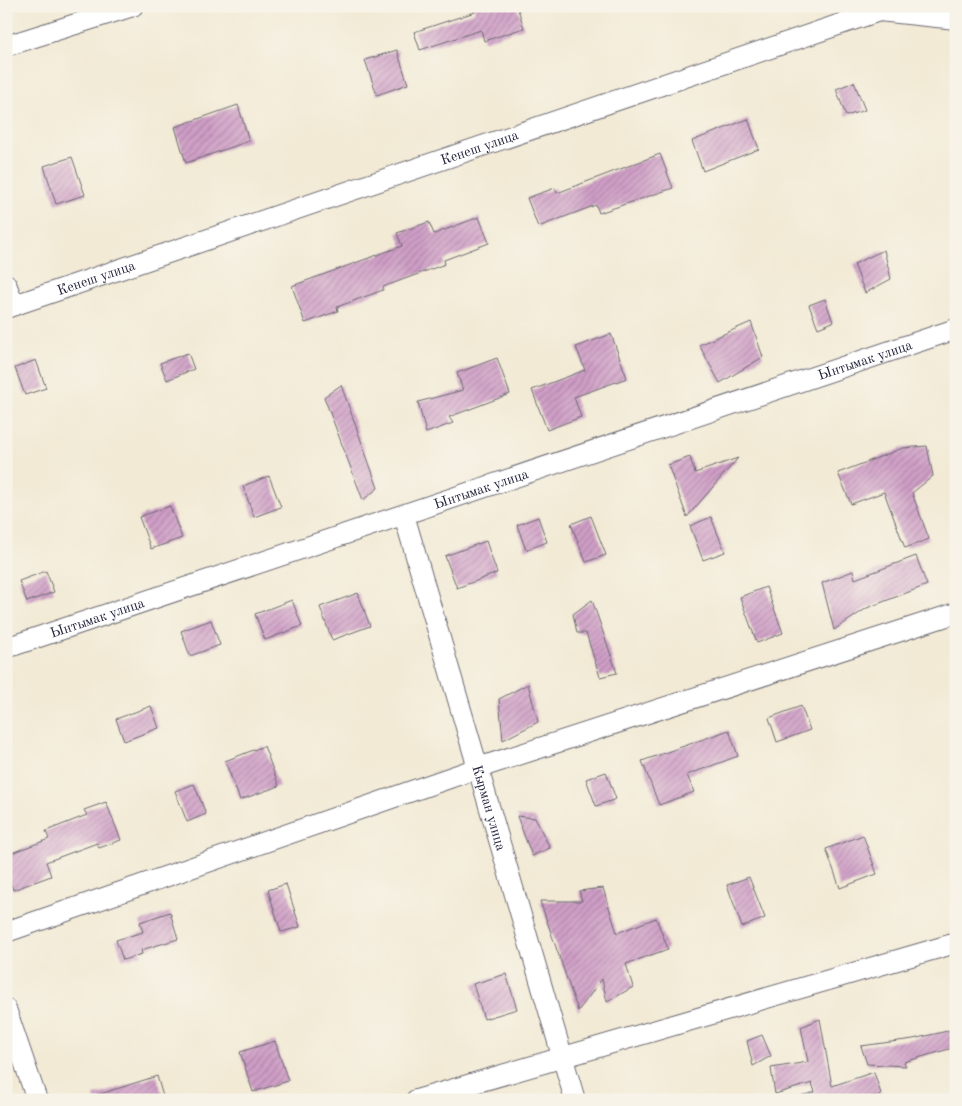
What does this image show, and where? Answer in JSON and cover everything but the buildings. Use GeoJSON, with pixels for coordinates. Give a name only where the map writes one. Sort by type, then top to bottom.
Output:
{"type":"FeatureCollection","features":[{"type":"Feature","properties":{"kind":"street"},"geometry":{"type":"LineString","coordinates":[[6,46],[133,6]]}},
{"type":"Feature","properties":{"kind":"street","name":"Кенеш улица"},"geometry":{"type":"LineString","coordinates":[[10,307],[879,12],[956,19]]}},
{"type":"Feature","properties":{"kind":"street"},"geometry":{"type":"LineString","coordinates":[[6,284],[10,307]]}},
{"type":"Feature","properties":{"kind":"street","name":"Ынтымак улица"},"geometry":{"type":"LineString","coordinates":[[6,648],[956,329]]}},
{"type":"Feature","properties":{"kind":"street","name":"Кырман улица"},"geometry":{"type":"LineString","coordinates":[[404,515],[575,1100]]}},
{"type":"Feature","properties":{"kind":"street"},"geometry":{"type":"LineString","coordinates":[[6,932],[478,768],[956,613]]}},
{"type":"Feature","properties":{"kind":"street"},"geometry":{"type":"LineString","coordinates":[[416,1100],[563,1059],[956,943]]}},
{"type":"Feature","properties":{"kind":"street"},"geometry":{"type":"LineString","coordinates":[[6,1009],[37,1100]]}}]}
